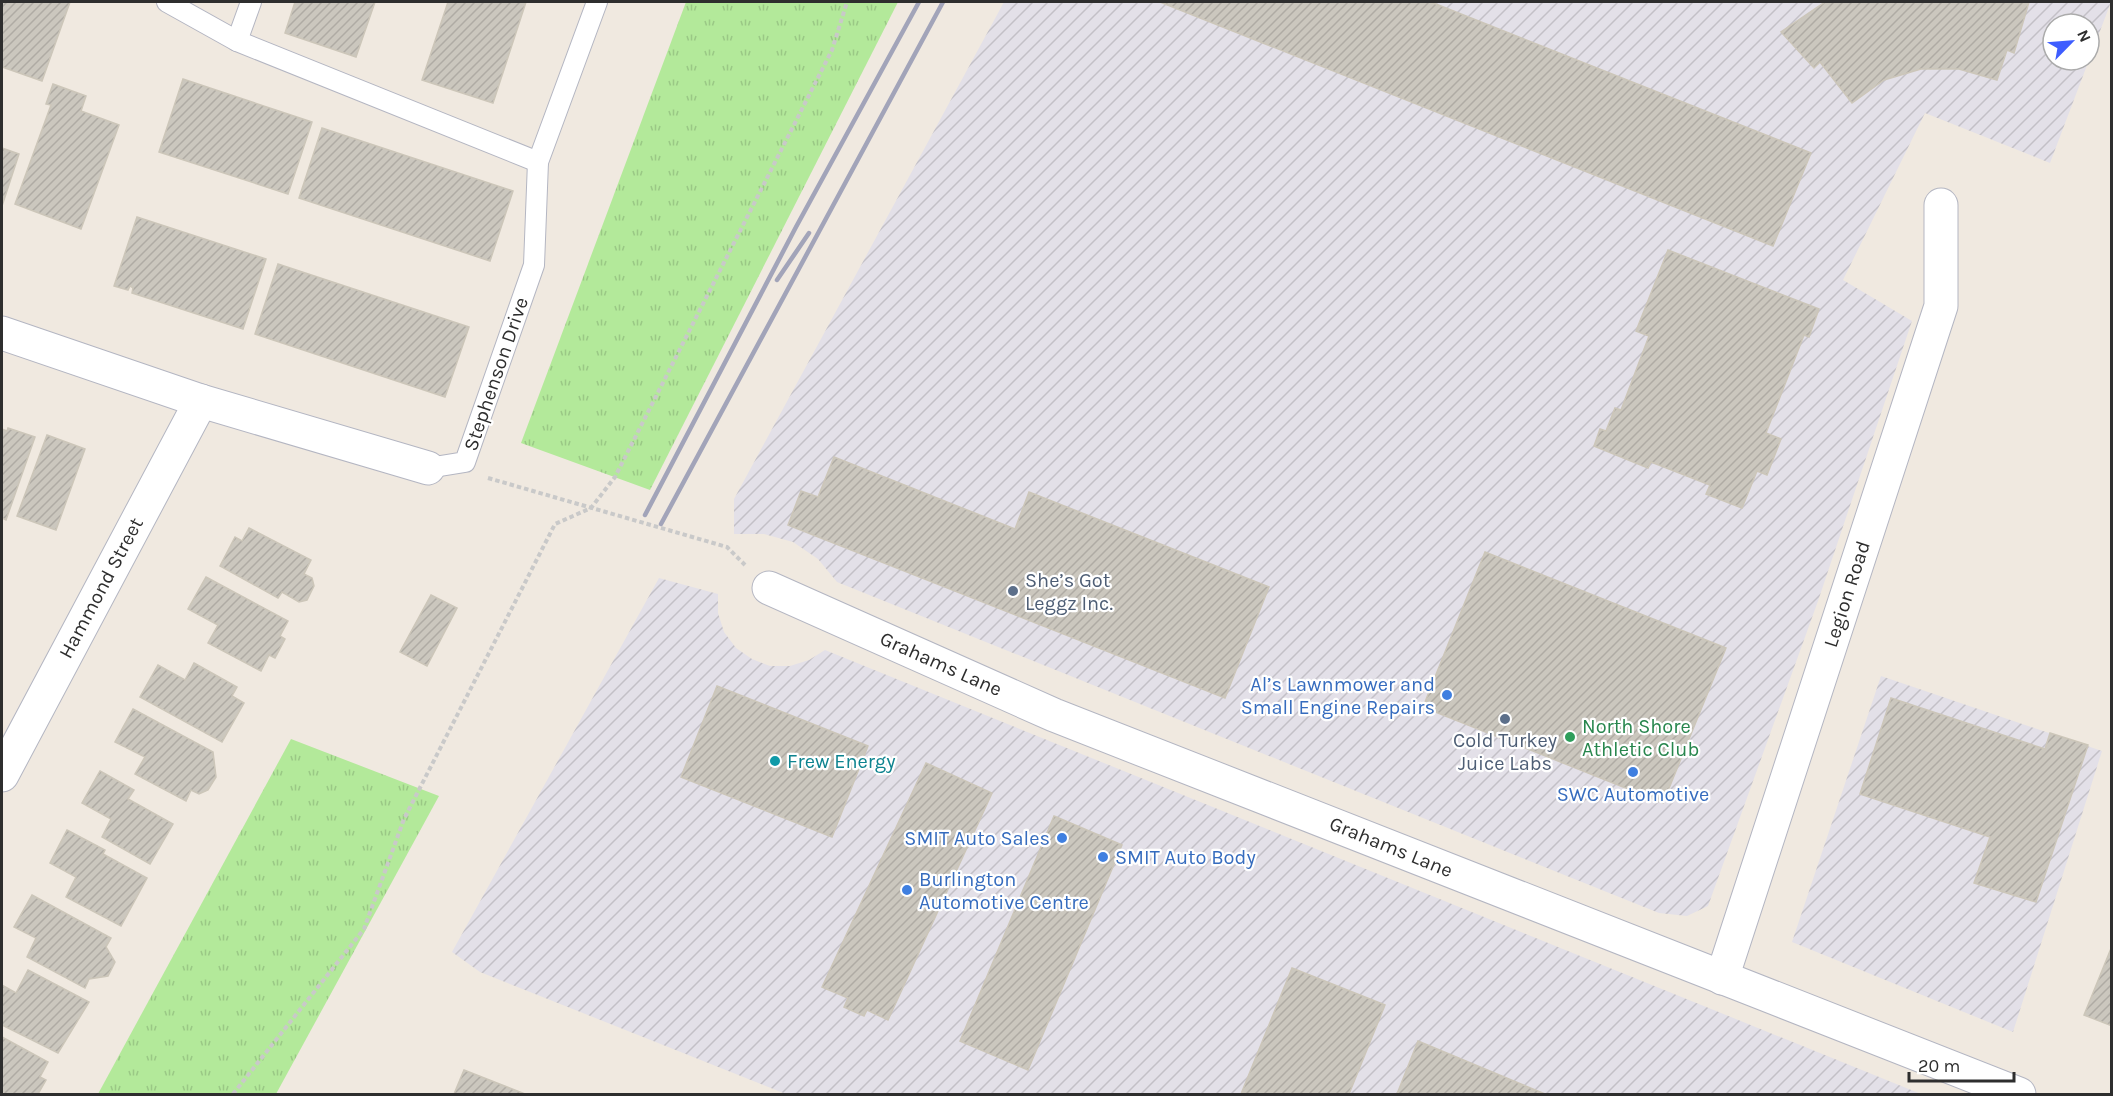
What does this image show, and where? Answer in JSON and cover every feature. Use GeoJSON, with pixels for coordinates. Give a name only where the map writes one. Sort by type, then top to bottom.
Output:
{"type":"FeatureCollection","features":[{"type":"Feature","properties":{"kind":"street","name":"Legion Road"},"geometry":{"type":"LineString","coordinates":[[1722,978],[1941,306],[1941,205]]}},
{"type":"Feature","properties":{"kind":"street","name":"Stephenson Drive"},"geometry":{"type":"LineString","coordinates":[[2,333],[201,401],[428,468]]}},
{"type":"Feature","properties":{"kind":"street","name":"Hammond Street"},"geometry":{"type":"LineString","coordinates":[[2,775],[201,401]]}},
{"type":"Feature","properties":{"kind":"street","name":"Grahams Lane"},"geometry":{"type":"LineString","coordinates":[[769,588],[1054,715],[2019,1095]]}},
{"type":"Feature","properties":{"kind":"lane"},"geometry":{"type":"LineString","coordinates":[[167,2],[237,41],[538,162],[597,2]]}},
{"type":"Feature","properties":{"kind":"lane"},"geometry":{"type":"LineString","coordinates":[[237,41],[251,2]]}},
{"type":"Feature","properties":{"kind":"lane","name":"Stephenson Drive"},"geometry":{"type":"LineString","coordinates":[[428,468],[465,462],[534,265],[538,162]]}},
{"type":"Feature","properties":{"kind":"path"},"geometry":{"type":"LineString","coordinates":[[233,1095],[364,929],[404,819],[555,524],[591,508],[615,477],[832,50],[847,2]]}},
{"type":"Feature","properties":{"kind":"path"},"geometry":{"type":"LineString","coordinates":[[486,478],[728,548],[769,588]]}},
{"type":"Feature","properties":{"kind":"shaded area"},"geometry":{"type":"Polygon","coordinates":[[[1004,2],[2111,2],[2101,28],[2101,12],[2041,12],[2041,72],[2084,72],[2050,163],[1925,113],[1843,280],[1912,321],[1818,601],[1708,906],[1687,916],[1659,913],[837,582],[818,559],[793,542],[764,534],[734,534],[734,499],[1004,2]]]}},
{"type":"Feature","properties":{"kind":"shaded area"},"geometry":{"type":"Polygon","coordinates":[[[659,578],[718,594],[718,613],[724,632],[736,648],[752,659],[770,666],[790,666],[809,660],[825,650],[1921,1094],[786,1094],[480,972],[452,952],[659,578]]]}},
{"type":"Feature","properties":{"kind":"shaded area"},"geometry":{"type":"Polygon","coordinates":[[[1881,676],[2102,751],[2013,1032],[1792,942],[1881,676]]]}},
{"type":"Feature","properties":{"kind":"green space"},"geometry":{"type":"Polygon","coordinates":[[[686,2],[898,2],[650,490],[521,443],[686,2]]]}},
{"type":"Feature","properties":{"kind":"green space"},"geometry":{"type":"Polygon","coordinates":[[[291,739],[439,796],[276,1094],[98,1094],[291,739]]]}},
{"type":"Feature","properties":{"kind":"building"},"geometry":{"type":"Polygon","coordinates":[[[2,2],[70,2],[42,81],[2,67],[2,2]]]}},
{"type":"Feature","properties":{"kind":"building"},"geometry":{"type":"Polygon","coordinates":[[[295,2],[375,2],[356,57],[285,33],[295,2]]]}},
{"type":"Feature","properties":{"kind":"building"},"geometry":{"type":"Polygon","coordinates":[[[448,2],[526,2],[493,103],[422,80],[448,2]]]}},
{"type":"Feature","properties":{"kind":"building"},"geometry":{"type":"Polygon","coordinates":[[[1160,2],[1431,2],[1811,153],[1773,246],[1160,2]]]}},
{"type":"Feature","properties":{"kind":"building"},"geometry":{"type":"Polygon","coordinates":[[[1825,2],[2029,2],[2014,53],[2007,50],[1997,80],[1959,69],[1921,69],[1884,80],[1852,103],[1820,62],[1814,68],[1781,32],[1825,2]]]}},
{"type":"Feature","properties":{"kind":"building"},"geometry":{"type":"Polygon","coordinates":[[[183,79],[312,122],[288,194],[159,152],[183,79]]]}},
{"type":"Feature","properties":{"kind":"building"},"geometry":{"type":"Polygon","coordinates":[[[53,84],[86,96],[81,111],[119,125],[81,229],[15,204],[51,105],[46,104],[53,84]]]}},
{"type":"Feature","properties":{"kind":"building"},"geometry":{"type":"Polygon","coordinates":[[[322,128],[513,191],[490,261],[299,198],[322,128]]]}},
{"type":"Feature","properties":{"kind":"building"},"geometry":{"type":"Polygon","coordinates":[[[2,148],[19,154],[2,206],[2,148]]]}},
{"type":"Feature","properties":{"kind":"building"},"geometry":{"type":"Polygon","coordinates":[[[137,217],[266,259],[243,329],[132,293],[133,288],[130,286],[128,290],[114,286],[137,217]]]}},
{"type":"Feature","properties":{"kind":"building"},"geometry":{"type":"Polygon","coordinates":[[[1668,250],[1819,309],[1809,337],[1804,335],[1766,433],[1781,439],[1767,475],[1757,471],[1742,508],[1706,494],[1710,485],[1651,462],[1648,468],[1594,446],[1600,429],[1606,431],[1615,408],[1621,410],[1649,336],[1636,331],[1668,250]]]}},
{"type":"Feature","properties":{"kind":"building"},"geometry":{"type":"Polygon","coordinates":[[[278,264],[469,327],[445,397],[255,334],[278,264]]]}},
{"type":"Feature","properties":{"kind":"building"},"geometry":{"type":"Polygon","coordinates":[[[8,428],[35,437],[6,520],[2,518],[2,429],[7,431],[8,428]]]}},
{"type":"Feature","properties":{"kind":"building"},"geometry":{"type":"Polygon","coordinates":[[[47,435],[85,449],[56,530],[17,516],[47,435]]]}},
{"type":"Feature","properties":{"kind":"building"},"geometry":{"type":"Polygon","coordinates":[[[834,457],[1015,529],[1029,492],[1269,587],[1225,698],[788,525],[801,491],[818,497],[834,457]]]}},
{"type":"Feature","properties":{"kind":"building"},"geometry":{"type":"Polygon","coordinates":[[[249,528],[311,560],[304,574],[312,578],[314,586],[307,600],[299,602],[282,592],[278,598],[220,566],[235,537],[242,541],[249,528]]]}},
{"type":"Feature","properties":{"kind":"building"},"geometry":{"type":"Polygon","coordinates":[[[1485,552],[1726,648],[1663,803],[1423,707],[1485,552]]]}},
{"type":"Feature","properties":{"kind":"building"},"geometry":{"type":"Polygon","coordinates":[[[206,577],[288,621],[280,636],[285,639],[275,658],[269,655],[261,671],[208,643],[218,625],[188,609],[206,577]]]}},
{"type":"Feature","properties":{"kind":"building"},"geometry":{"type":"Polygon","coordinates":[[[431,595],[457,608],[427,666],[400,652],[431,595]]]}},
{"type":"Feature","properties":{"kind":"building"},"geometry":{"type":"Polygon","coordinates":[[[194,663],[237,687],[232,696],[244,703],[222,742],[140,697],[158,665],[185,680],[194,663]]]}},
{"type":"Feature","properties":{"kind":"building","name":"Frew Energy"},"geometry":{"type":"Polygon","coordinates":[[[717,686],[868,746],[832,837],[681,777],[717,686]]]}},
{"type":"Feature","properties":{"kind":"building"},"geometry":{"type":"Polygon","coordinates":[[[1891,698],[2045,749],[2050,733],[2088,745],[2036,902],[1974,883],[1990,837],[1860,794],[1891,698]]]}},
{"type":"Feature","properties":{"kind":"building"},"geometry":{"type":"Polygon","coordinates":[[[133,709],[213,752],[216,777],[208,790],[199,794],[191,790],[186,801],[135,774],[145,757],[115,742],[133,709]]]}},
{"type":"Feature","properties":{"kind":"building","name":"Burlington Automotive Centre"},"geometry":{"type":"Polygon","coordinates":[[[926,763],[992,793],[888,1020],[867,1010],[864,1016],[844,1007],[848,998],[822,987],[926,763]]]}},
{"type":"Feature","properties":{"kind":"building"},"geometry":{"type":"Polygon","coordinates":[[[100,771],[134,790],[128,799],[173,824],[150,864],[102,837],[111,819],[82,803],[100,771]]]}},
{"type":"Feature","properties":{"kind":"building"},"geometry":{"type":"Polygon","coordinates":[[[1054,816],[1122,845],[1028,1070],[960,1041],[1054,816]]]}},
{"type":"Feature","properties":{"kind":"building"},"geometry":{"type":"Polygon","coordinates":[[[67,830],[105,850],[103,854],[147,878],[121,926],[66,897],[76,877],[50,863],[67,830]]]}},
{"type":"Feature","properties":{"kind":"building"},"geometry":{"type":"Polygon","coordinates":[[[32,895],[111,938],[106,947],[115,962],[108,976],[89,979],[85,988],[27,957],[36,938],[14,927],[32,895]]]}},
{"type":"Feature","properties":{"kind":"building"},"geometry":{"type":"Polygon","coordinates":[[[2112,946],[2112,1026],[2084,1015],[2112,946]]]}},
{"type":"Feature","properties":{"kind":"building"},"geometry":{"type":"Polygon","coordinates":[[[1292,968],[1385,1005],[1349,1094],[1241,1094],[1292,968]]]}},
{"type":"Feature","properties":{"kind":"building"},"geometry":{"type":"Polygon","coordinates":[[[28,970],[89,1002],[58,1053],[2,1025],[2,985],[16,993],[28,970]]]}},
{"type":"Feature","properties":{"kind":"building"},"geometry":{"type":"Polygon","coordinates":[[[2,1037],[48,1062],[40,1077],[46,1080],[38,1094],[2,1094],[2,1037]]]}},
{"type":"Feature","properties":{"kind":"building"},"geometry":{"type":"Polygon","coordinates":[[[1418,1041],[1545,1094],[1397,1094],[1418,1041]]]}},
{"type":"Feature","properties":{"kind":"building"},"geometry":{"type":"Polygon","coordinates":[[[464,1070],[525,1094],[454,1094],[464,1070]]]}},
{"type":"Feature","properties":{"kind":"railway"},"geometry":{"type":"LineString","coordinates":[[645,515],[796,227],[919,2]]}},
{"type":"Feature","properties":{"kind":"railway"},"geometry":{"type":"LineString","coordinates":[[661,524],[943,2]]}},
{"type":"Feature","properties":{"kind":"railway"},"geometry":{"type":"LineString","coordinates":[[777,280],[809,233]]}},
{"type":"Feature","properties":{"kind":"place","name":"She’s Got Leggz Inc."},"geometry":{"type":"Point","coordinates":[1013,591]}},
{"type":"Feature","properties":{"kind":"place","name":"Al’s Lawnmower and Small Engine Repairs"},"geometry":{"type":"Point","coordinates":[1447,695]}},
{"type":"Feature","properties":{"kind":"place","name":"Cold Turkey Juice Labs"},"geometry":{"type":"Point","coordinates":[1505,719]}},
{"type":"Feature","properties":{"kind":"place","name":"North Shore Athletic Club"},"geometry":{"type":"Point","coordinates":[1570,737]}},
{"type":"Feature","properties":{"kind":"place","name":"Frew Energy"},"geometry":{"type":"Point","coordinates":[775,761]}},
{"type":"Feature","properties":{"kind":"place","name":"SWC Automotive"},"geometry":{"type":"Point","coordinates":[1633,772]}},
{"type":"Feature","properties":{"kind":"place","name":"SMIT Auto Sales"},"geometry":{"type":"Point","coordinates":[1062,838]}},
{"type":"Feature","properties":{"kind":"place","name":"SMIT Auto Body"},"geometry":{"type":"Point","coordinates":[1103,857]}},
{"type":"Feature","properties":{"kind":"place","name":"Burlington Automotive Centre"},"geometry":{"type":"Point","coordinates":[907,890]}}]}
